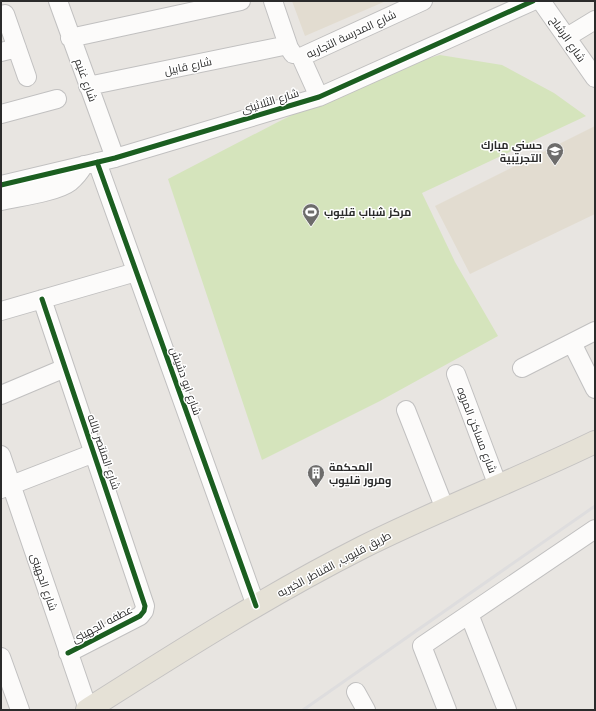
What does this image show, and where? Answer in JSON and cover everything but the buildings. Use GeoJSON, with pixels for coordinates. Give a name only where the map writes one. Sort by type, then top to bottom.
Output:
{"type":"FeatureCollection","features":[{"type":"Feature","properties":{"kind":"main road","name":"طريق قليوب, القناطر الخيريه"},"geometry":{"type":"LineString","coordinates":[[88,709],[291,585],[352,553],[444,509],[595,442]]}},
{"type":"Feature","properties":{"kind":"main road","name":"طريق قليوب, القناطر الخيريه"},"geometry":{"type":"LineString","coordinates":[[110,710],[185,662],[332,577],[406,541],[595,458]]}},
{"type":"Feature","properties":{"kind":"street","name":"شارع غنيم"},"geometry":{"type":"LineString","coordinates":[[58,1],[70,38],[115,158]]}},
{"type":"Feature","properties":{"kind":"street"},"geometry":{"type":"LineString","coordinates":[[70,38],[241,1]]}},
{"type":"Feature","properties":{"kind":"street"},"geometry":{"type":"LineString","coordinates":[[273,1],[292,54],[301,57],[319,97]]}},
{"type":"Feature","properties":{"kind":"street","name":"شارع المدرسة التجاريه"},"geometry":{"type":"LineString","coordinates":[[301,57],[423,1]]}},
{"type":"Feature","properties":{"kind":"street","name":"شارع الرشاح"},"geometry":{"type":"LineString","coordinates":[[540,2],[567,37],[595,78]]}},
{"type":"Feature","properties":{"kind":"street","name":"شارع الثلاثينى"},"geometry":{"type":"LineString","coordinates":[[90,164],[115,158],[319,97],[540,2]]}},
{"type":"Feature","properties":{"kind":"street"},"geometry":{"type":"LineString","coordinates":[[5,14],[9,50],[27,77]]}},
{"type":"Feature","properties":{"kind":"street"},"geometry":{"type":"LineString","coordinates":[[567,37],[595,20]]}},
{"type":"Feature","properties":{"kind":"street","name":"شارع قابيل"},"geometry":{"type":"LineString","coordinates":[[88,86],[288,45]]}},
{"type":"Feature","properties":{"kind":"street"},"geometry":{"type":"LineString","coordinates":[[1,114],[57,99]]}},
{"type":"Feature","properties":{"kind":"street"},"geometry":{"type":"LineString","coordinates":[[3,189],[59,188],[69,183],[90,164]]}},
{"type":"Feature","properties":{"kind":"street","name":"شارع ابو دشيش"},"geometry":{"type":"LineString","coordinates":[[90,164],[136,272],[256,606]]}},
{"type":"Feature","properties":{"kind":"street"},"geometry":{"type":"LineString","coordinates":[[1,311],[136,272]]}},
{"type":"Feature","properties":{"kind":"street","name":"شارع المنتصر بالله"},"geometry":{"type":"LineString","coordinates":[[42,299],[144,601],[144,611]]}},
{"type":"Feature","properties":{"kind":"street"},"geometry":{"type":"LineString","coordinates":[[522,368],[595,331]]}},
{"type":"Feature","properties":{"kind":"street"},"geometry":{"type":"LineString","coordinates":[[572,343],[595,389]]}},
{"type":"Feature","properties":{"kind":"street"},"geometry":{"type":"LineString","coordinates":[[1,395],[65,368]]}},
{"type":"Feature","properties":{"kind":"street","name":"شارع مساكن المروه"},"geometry":{"type":"LineString","coordinates":[[456,374],[498,486]]}},
{"type":"Feature","properties":{"kind":"street"},"geometry":{"type":"LineString","coordinates":[[406,410],[444,509]]}},
{"type":"Feature","properties":{"kind":"street"},"geometry":{"type":"LineString","coordinates":[[6,487],[94,453]]}},
{"type":"Feature","properties":{"kind":"street","name":"شارع الجهينى"},"geometry":{"type":"LineString","coordinates":[[1,455],[6,487],[88,709]]}},
{"type":"Feature","properties":{"kind":"street"},"geometry":{"type":"LineString","coordinates":[[447,710],[422,646],[595,529]]}},
{"type":"Feature","properties":{"kind":"street","name":"عطفه الجهينى"},"geometry":{"type":"LineString","coordinates":[[68,653],[140,616],[144,611]]}},
{"type":"Feature","properties":{"kind":"street"},"geometry":{"type":"LineString","coordinates":[[469,614],[507,710]]}},
{"type":"Feature","properties":{"kind":"street"},"geometry":{"type":"LineString","coordinates":[[1,656],[20,710]]}},
{"type":"Feature","properties":{"kind":"street"},"geometry":{"type":"LineString","coordinates":[[356,692],[366,710]]}},
{"type":"Feature","properties":{"kind":"shaded area"},"geometry":{"type":"Polygon","coordinates":[[[292,1],[386,1],[305,36],[292,1]]]}},
{"type":"Feature","properties":{"kind":"shaded area","name":"حسني مبارك التجريبية"},"geometry":{"type":"Polygon","coordinates":[[[595,126],[595,214],[470,274],[435,206],[595,126]]]}},
{"type":"Feature","properties":{"kind":"green space","name":"مركز شباب قليوب"},"geometry":{"type":"Polygon","coordinates":[[[440,55],[502,65],[554,93],[586,116],[422,193],[455,262],[498,336],[380,401],[262,460],[168,179],[376,73],[440,55]]]}},
{"type":"Feature","properties":{"kind":"railway"},"geometry":{"type":"LineString","coordinates":[[303,710],[595,506]]}},
{"type":"Feature","properties":{"kind":"cycle path"},"geometry":{"type":"LineString","coordinates":[[1,185],[115,158],[319,97],[533,1]]}},
{"type":"Feature","properties":{"kind":"cycle path"},"geometry":{"type":"LineString","coordinates":[[97,162],[256,606]]}},
{"type":"Feature","properties":{"kind":"cycle path"},"geometry":{"type":"LineString","coordinates":[[42,299],[145,606],[144,611],[140,616],[68,653]]}},
{"type":"Feature","properties":{"kind":"place","name":"حسني مبارك التجريبية"},"geometry":{"type":"Point","coordinates":[555,166]}},
{"type":"Feature","properties":{"kind":"place","name":"مركز شباب قليوب"},"geometry":{"type":"Point","coordinates":[311,227]}},
{"type":"Feature","properties":{"kind":"place","name":"المحكمة ومرور قليوب"},"geometry":{"type":"Point","coordinates":[316,488]}}]}
